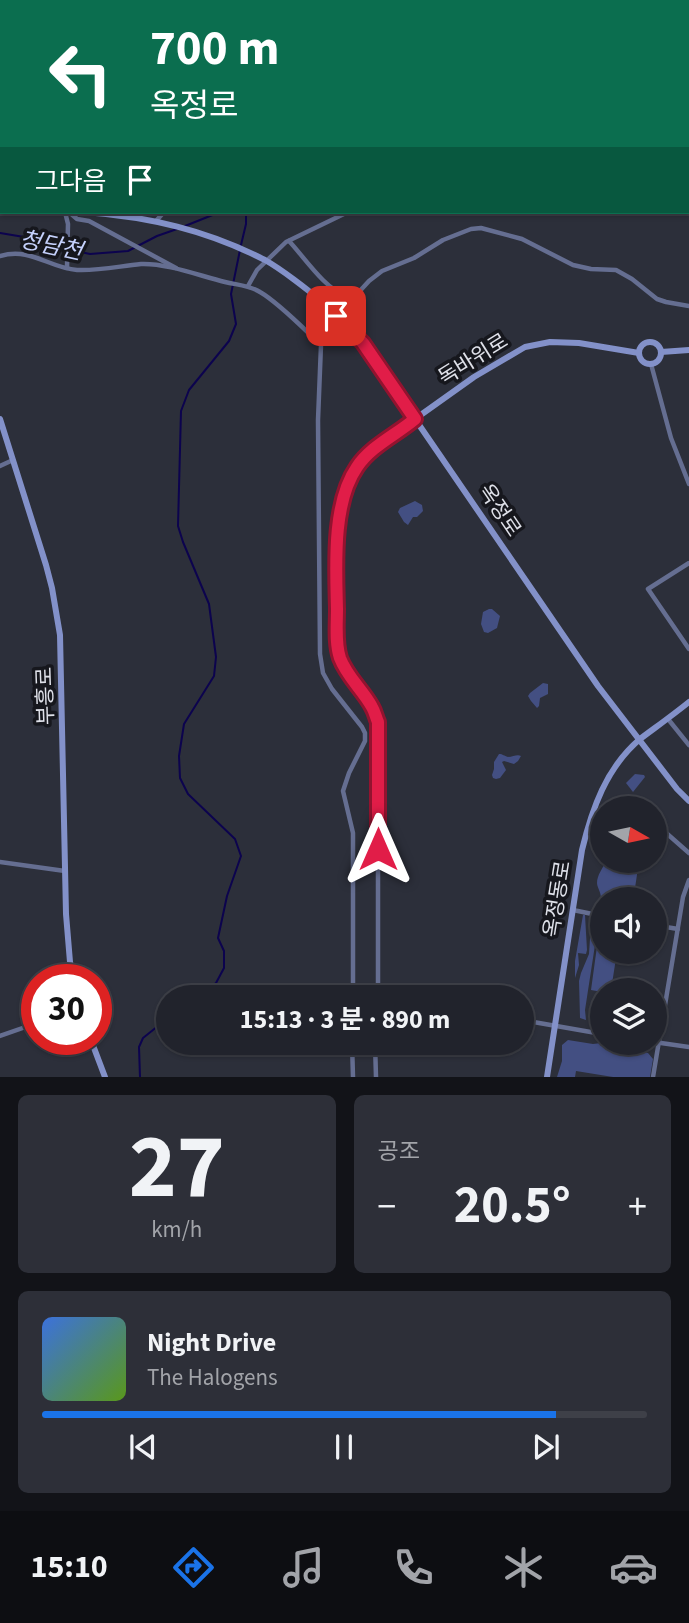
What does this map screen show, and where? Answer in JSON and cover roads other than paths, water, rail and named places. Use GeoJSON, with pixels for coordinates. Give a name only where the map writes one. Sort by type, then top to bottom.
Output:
{"type":"FeatureCollection","features":[{"type":"Feature","properties":{"kind":"main road"},"geometry":{"type":"LineString","coordinates":[[105,214],[159,222]]}},
{"type":"Feature","properties":{"kind":"main road","name":"옥정로"},"geometry":{"type":"LineString","coordinates":[[159,222],[192,230],[264,260],[322,302],[363,343],[598,686],[689,801]]}},
{"type":"Feature","properties":{"kind":"main road","name":"독바위로"},"geometry":{"type":"LineString","coordinates":[[415,419],[474,377],[525,346],[550,342],[579,343],[639,353]]}},
{"type":"Feature","properties":{"kind":"main road"},"geometry":{"type":"LineString","coordinates":[[652,342],[661,352],[659,359],[651,364],[644,362],[639,353],[642,346],[652,342]]}},
{"type":"Feature","properties":{"kind":"main road"},"geometry":{"type":"LineString","coordinates":[[661,352],[689,350]]}},
{"type":"Feature","properties":{"kind":"main road","name":"부흥로"},"geometry":{"type":"LineString","coordinates":[[0,419],[49,576],[60,635],[66,914],[71,964]]}},
{"type":"Feature","properties":{"kind":"main road","name":"옥정동로"},"geometry":{"type":"LineString","coordinates":[[547,1077],[582,850],[590,817],[604,785],[618,764],[639,741],[689,702]]}},
{"type":"Feature","properties":{"kind":"main road"},"geometry":{"type":"LineString","coordinates":[[97,1055],[105,1077]]}},
{"type":"Feature","properties":{"kind":"street"},"geometry":{"type":"LineString","coordinates":[[67,214],[67,265]]}},
{"type":"Feature","properties":{"kind":"street"},"geometry":{"type":"LineString","coordinates":[[70,214],[103,228],[180,270]]}},
{"type":"Feature","properties":{"kind":"street"},"geometry":{"type":"LineString","coordinates":[[159,222],[163,214]]}},
{"type":"Feature","properties":{"kind":"street"},"geometry":{"type":"LineString","coordinates":[[246,286],[264,260],[289,241],[344,214]]}},
{"type":"Feature","properties":{"kind":"street"},"geometry":{"type":"LineString","coordinates":[[289,241],[333,290],[341,295],[358,293],[378,273],[414,258],[443,240],[474,229],[489,229],[522,239],[573,265],[616,270],[660,301],[689,306]]}},
{"type":"Feature","properties":{"kind":"street"},"geometry":{"type":"LineString","coordinates":[[0,256],[26,254],[67,265],[74,270],[144,264],[246,286],[267,296],[321,345],[317,420],[320,654],[323,673],[332,689],[365,733],[365,741],[343,791],[353,834],[353,985]]}},
{"type":"Feature","properties":{"kind":"street"},"geometry":{"type":"LineString","coordinates":[[651,364],[671,438],[689,484]]}},
{"type":"Feature","properties":{"kind":"street"},"geometry":{"type":"LineString","coordinates":[[378,985],[378,722],[373,708],[349,676],[337,645],[336,572],[339,520],[346,490],[357,467],[373,449],[415,419]]}},
{"type":"Feature","properties":{"kind":"street"},"geometry":{"type":"LineString","coordinates":[[0,466],[13,460]]}},
{"type":"Feature","properties":{"kind":"street"},"geometry":{"type":"LineString","coordinates":[[689,562],[648,589],[689,649]]}},
{"type":"Feature","properties":{"kind":"street"},"geometry":{"type":"LineString","coordinates":[[668,719],[689,745]]}},
{"type":"Feature","properties":{"kind":"street"},"geometry":{"type":"LineString","coordinates":[[667,834],[689,853]]}},
{"type":"Feature","properties":{"kind":"street"},"geometry":{"type":"LineString","coordinates":[[0,862],[66,871]]}},
{"type":"Feature","properties":{"kind":"street"},"geometry":{"type":"LineString","coordinates":[[667,988],[683,897],[689,880]]}},
{"type":"Feature","properties":{"kind":"street"},"geometry":{"type":"LineString","coordinates":[[573,910],[590,914]]}},
{"type":"Feature","properties":{"kind":"street"},"geometry":{"type":"LineString","coordinates":[[667,927],[678,929]]}},
{"type":"Feature","properties":{"kind":"street"},"geometry":{"type":"LineString","coordinates":[[534,1023],[590,1032]]}},
{"type":"Feature","properties":{"kind":"street"},"geometry":{"type":"LineString","coordinates":[[0,1036],[21,1029]]}},
{"type":"Feature","properties":{"kind":"street"},"geometry":{"type":"LineString","coordinates":[[667,1044],[689,1047]]}},
{"type":"Feature","properties":{"kind":"street"},"geometry":{"type":"LineString","coordinates":[[352,1055],[353,1077]]}},
{"type":"Feature","properties":{"kind":"street"},"geometry":{"type":"LineString","coordinates":[[375,1055],[376,1077]]}},
{"type":"Feature","properties":{"kind":"street"},"geometry":{"type":"LineString","coordinates":[[653,1077],[656,1055]]}},
{"type":"Feature","properties":{"kind":"waterway","name":"청담천"},"geometry":{"type":"LineString","coordinates":[[185,226],[215,214]]}},
{"type":"Feature","properties":{"kind":"waterway"},"geometry":{"type":"LineString","coordinates":[[241,245],[246,214]]}},
{"type":"Feature","properties":{"kind":"waterway","name":"청담천"},"geometry":{"type":"LineString","coordinates":[[0,233],[90,254],[128,251],[177,229]]}},
{"type":"Feature","properties":{"kind":"waterway"},"geometry":{"type":"LineString","coordinates":[[213,985],[224,968],[224,951],[218,938],[227,896],[241,856],[235,839],[188,794],[180,778],[179,756],[184,724],[214,676],[216,657],[209,604],[178,526],[181,411],[189,390],[229,341],[236,324],[231,294],[240,250]]}},
{"type":"Feature","properties":{"kind":"waterway"},"geometry":{"type":"LineString","coordinates":[[140,1077],[139,1047],[143,1038],[156,1028]]}}]}
